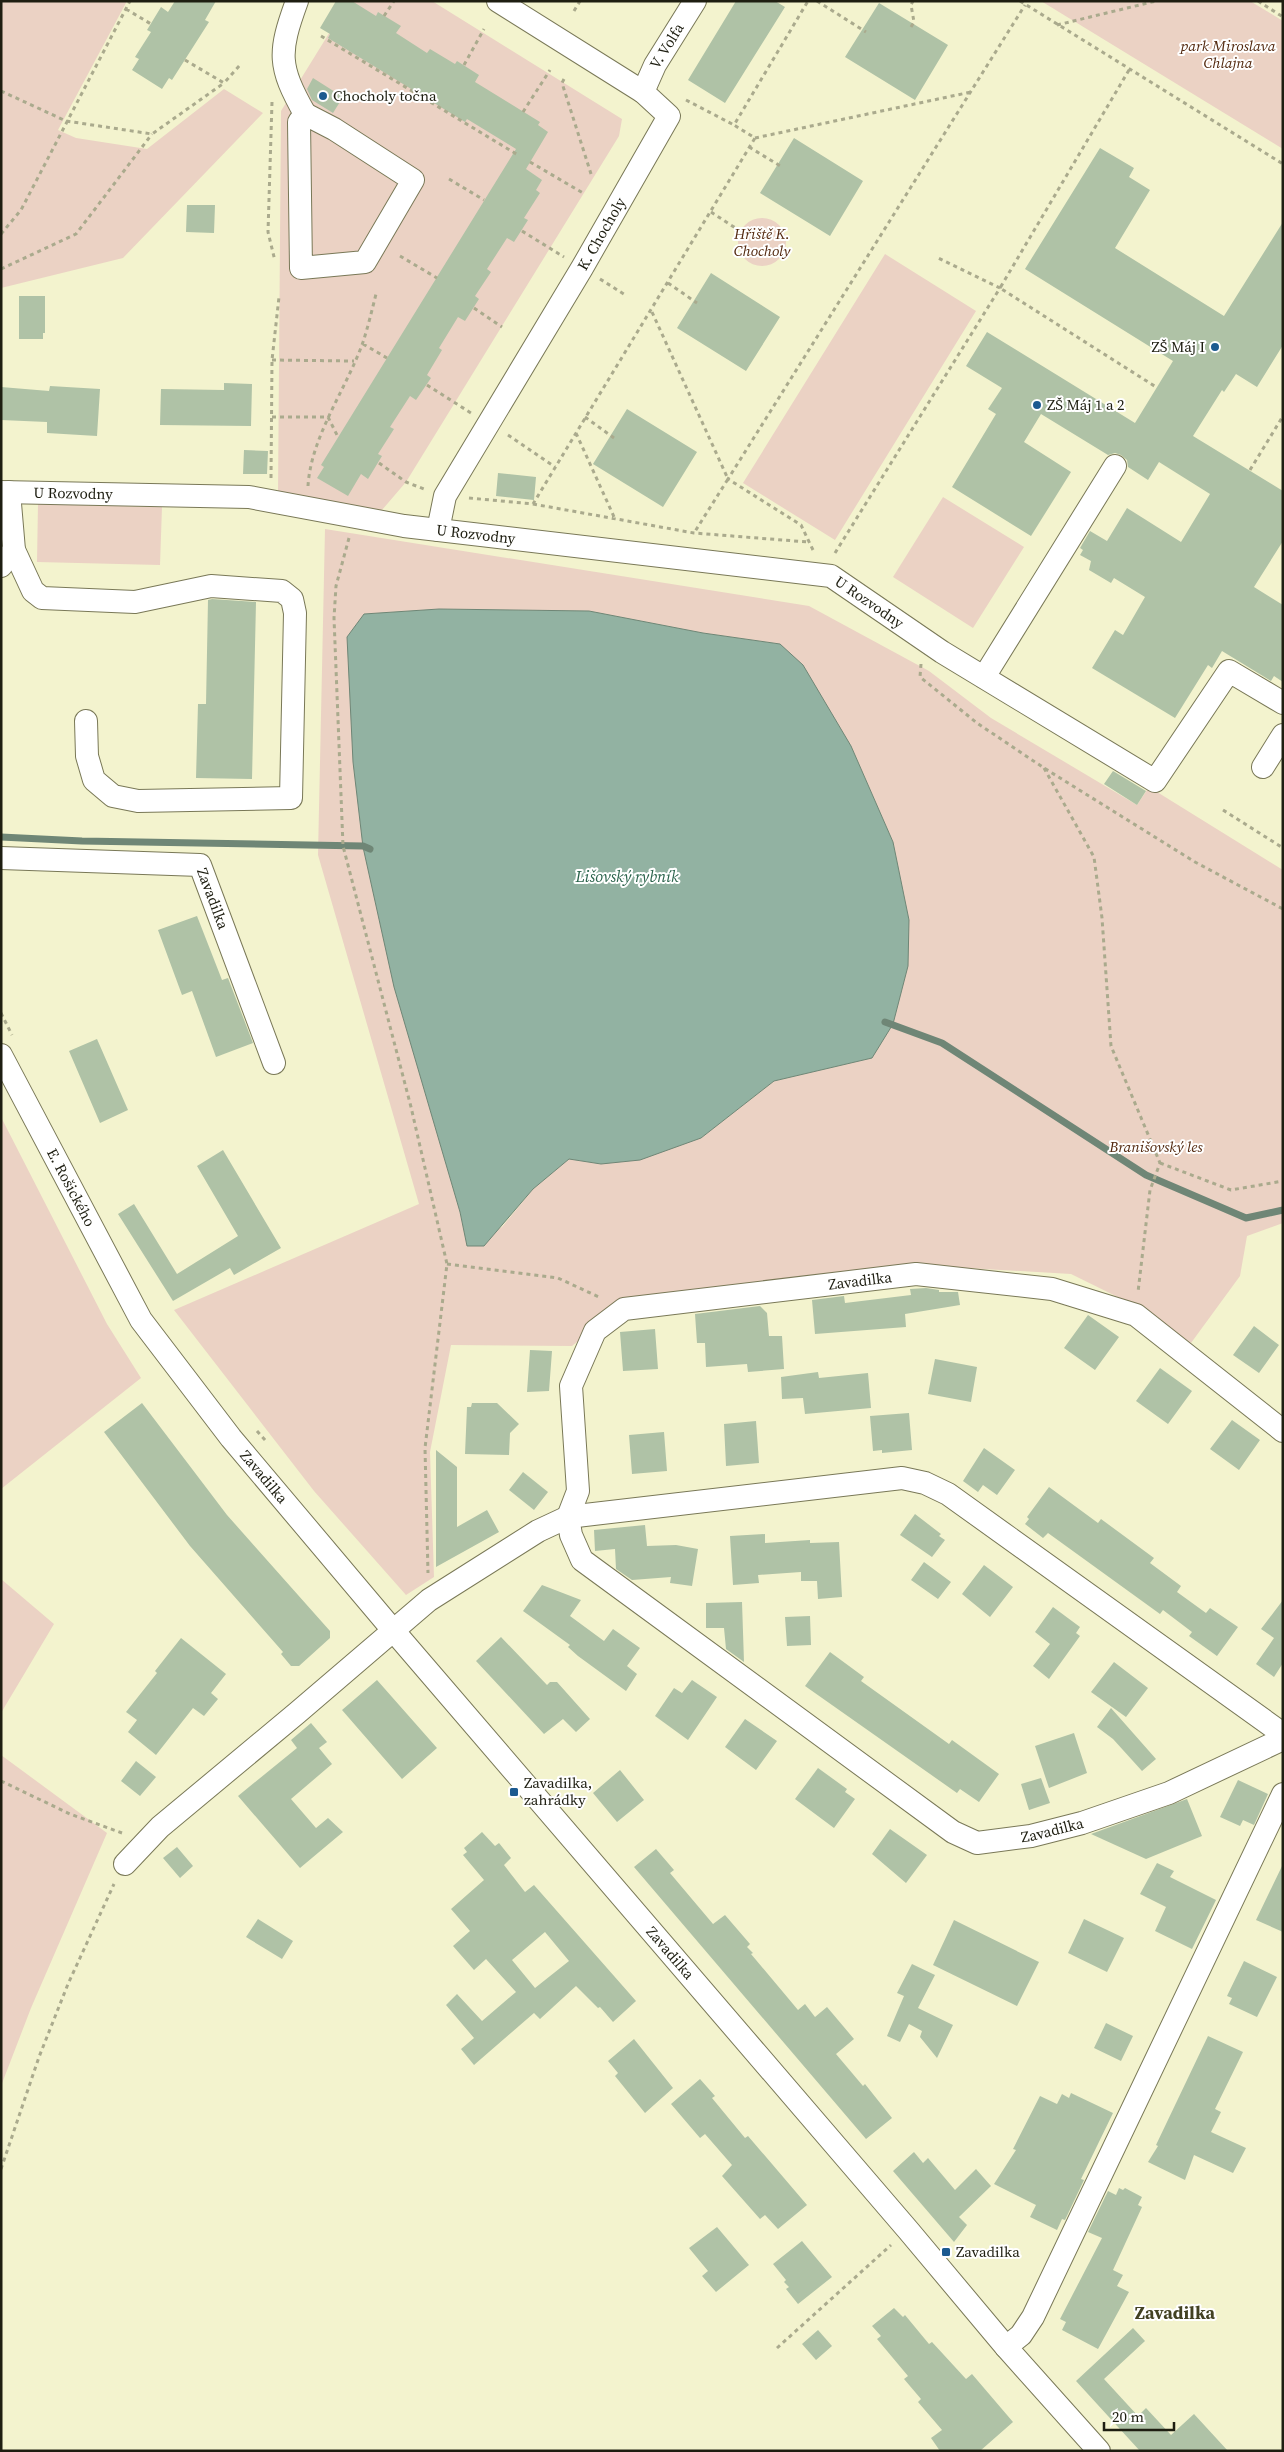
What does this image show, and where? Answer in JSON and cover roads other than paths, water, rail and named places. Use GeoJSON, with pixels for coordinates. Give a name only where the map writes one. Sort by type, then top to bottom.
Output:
{"type":"FeatureCollection","features":[{"type":"Feature","properties":{"kind":"street"},"geometry":{"type":"LineString","coordinates":[[297,1],[284,43],[283,65],[288,84],[305,114],[334,129],[413,180],[365,262],[302,268],[299,122],[305,114]]}},
{"type":"Feature","properties":{"kind":"street","name":"K. Chocholy"},"geometry":{"type":"LineString","coordinates":[[438,530],[445,496],[582,268],[668,116],[643,92],[498,1]]}},
{"type":"Feature","properties":{"kind":"street","name":"V. Volfa"},"geometry":{"type":"LineString","coordinates":[[643,92],[655,65],[695,1]]}},
{"type":"Feature","properties":{"kind":"street"},"geometry":{"type":"LineString","coordinates":[[984,677],[1115,466]]}},
{"type":"Feature","properties":{"kind":"street"},"geometry":{"type":"LineString","coordinates":[[5,492],[8,558],[33,591],[42,598],[135,602],[211,586],[282,591],[292,599],[295,613],[291,798],[138,801],[113,796],[94,780],[87,756],[86,721]]}},
{"type":"Feature","properties":{"kind":"street","name":"U Rozvodny"},"geometry":{"type":"LineString","coordinates":[[5,492],[249,497],[438,530],[831,576],[930,643],[1155,781],[1229,671],[1283,704]]}},
{"type":"Feature","properties":{"kind":"street"},"geometry":{"type":"LineString","coordinates":[[1263,766],[1283,735]]}},
{"type":"Feature","properties":{"kind":"street","name":"Zavadilka"},"geometry":{"type":"LineString","coordinates":[[1,858],[200,865],[274,1063]]}},
{"type":"Feature","properties":{"kind":"street","name":"E. Rošického"},"geometry":{"type":"LineString","coordinates":[[8,1047],[141,1320]]}},
{"type":"Feature","properties":{"kind":"street","name":"Zavadilka"},"geometry":{"type":"LineString","coordinates":[[1283,1431],[1136,1315],[1052,1289],[916,1274],[624,1309],[595,1331],[571,1386],[578,1491],[568,1517],[571,1536],[582,1560],[953,1832],[977,1843],[1031,1836],[1082,1823],[1169,1793],[1283,1739]]}},
{"type":"Feature","properties":{"kind":"street","name":"Zavadilka"},"geometry":{"type":"LineString","coordinates":[[141,1320],[230,1438],[392,1630],[908,2230],[1006,2347],[1098,2451]]}},
{"type":"Feature","properties":{"kind":"street"},"geometry":{"type":"LineString","coordinates":[[125,1864],[146,1840],[429,1600],[538,1531],[568,1517],[902,1478],[925,1482],[948,1494],[1283,1734]]}},
{"type":"Feature","properties":{"kind":"street"},"geometry":{"type":"LineString","coordinates":[[1006,2347],[1021,2335],[1033,2317],[1283,1794]]}},
{"type":"Feature","properties":{"kind":"water","name":"Lišovský rybník"},"geometry":{"type":"Polygon","coordinates":[[[439,609],[589,611],[703,633],[780,644],[803,665],[851,746],[893,842],[909,920],[908,966],[893,1024],[872,1058],[774,1081],[701,1138],[640,1160],[601,1164],[569,1159],[533,1189],[484,1246],[467,1246],[460,1212],[394,987],[363,847],[353,762],[347,637],[364,614],[439,609]]]}},
{"type":"Feature","properties":{"kind":"waterway"},"geometry":{"type":"LineString","coordinates":[[1,837],[82,841],[363,846],[370,849]]}},
{"type":"Feature","properties":{"kind":"waterway"},"geometry":{"type":"LineString","coordinates":[[885,1022],[942,1043],[1146,1175],[1246,1218],[1283,1210]]}},
{"type":"Feature","properties":{"kind":"place","name":"Chocholy točna"},"geometry":{"type":"Point","coordinates":[323,96]}},
{"type":"Feature","properties":{"kind":"place","name":"ZŠ Máj I"},"geometry":{"type":"Point","coordinates":[1215,347]}},
{"type":"Feature","properties":{"kind":"place","name":"ZŠ Máj 1 a 2"},"geometry":{"type":"Point","coordinates":[1037,405]}},
{"type":"Feature","properties":{"kind":"place","name":"Zavadilka, zahrádky"},"geometry":{"type":"Point","coordinates":[514,1792]}},
{"type":"Feature","properties":{"kind":"place","name":"Zavadilka"},"geometry":{"type":"Point","coordinates":[946,2252]}},
{"type":"Feature","properties":{"kind":"district","name":"Zavadilka"},"geometry":{"type":"Point","coordinates":[1175,2313]}},
{"type":"Feature","properties":{"kind":"park label","name":"park Miroslava Chlajna"},"geometry":{"type":"Point","coordinates":[1228,54]}},
{"type":"Feature","properties":{"kind":"park label","name":"Hřiště K. Chocholy"},"geometry":{"type":"Point","coordinates":[762,242]}},
{"type":"Feature","properties":{"kind":"park label","name":"Branišovský les"},"geometry":{"type":"Point","coordinates":[1156,1147]}}]}
